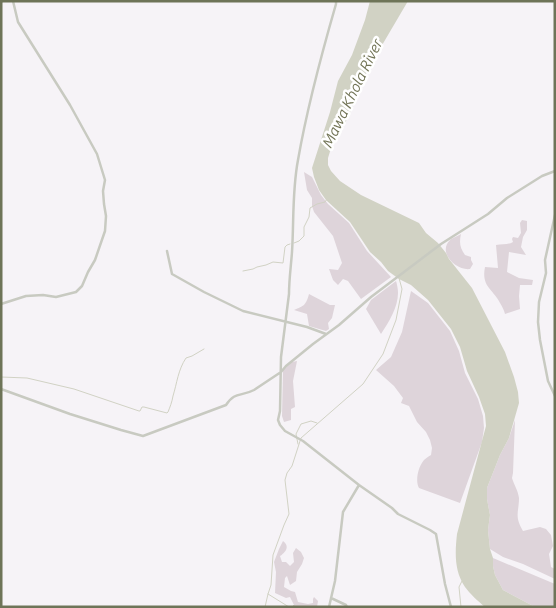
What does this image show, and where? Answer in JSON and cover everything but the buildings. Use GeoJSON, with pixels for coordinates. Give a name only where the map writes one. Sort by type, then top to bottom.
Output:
{"type":"FeatureCollection","features":[{"type":"Feature","properties":{"kind":"street"},"geometry":{"type":"LineString","coordinates":[[1,304],[26,296],[43,295],[56,297],[76,292],[82,286],[95,260],[105,231],[106,216],[103,191],[105,180],[97,154],[70,105],[18,22],[13,1]]}},
{"type":"Feature","properties":{"kind":"street"},"geometry":{"type":"LineString","coordinates":[[336,1],[297,162],[292,250],[281,357],[278,422],[286,431],[303,441],[400,515],[436,534],[451,607]]}},
{"type":"Feature","properties":{"kind":"street"},"geometry":{"type":"LineString","coordinates":[[1,388],[70,414],[143,436],[226,405],[235,395],[249,393],[281,372],[286,366],[357,311],[371,297],[441,244],[488,214],[507,198],[542,176],[555,171]]}},
{"type":"Feature","properties":{"kind":"street"},"geometry":{"type":"LineString","coordinates":[[555,215],[545,260],[546,273],[539,302],[538,322],[545,368],[555,396]]}},
{"type":"Feature","properties":{"kind":"street"},"geometry":{"type":"LineString","coordinates":[[167,251],[172,274],[204,292],[243,311],[307,327],[326,334]]}},
{"type":"Feature","properties":{"kind":"street"},"geometry":{"type":"LineString","coordinates":[[329,607],[338,562],[344,512],[359,485]]}},
{"type":"Feature","properties":{"kind":"street"},"geometry":{"type":"LineString","coordinates":[[330,598],[347,607]]}},
{"type":"Feature","properties":{"kind":"shaded area"},"geometry":{"type":"Polygon","coordinates":[[[304,172],[312,177],[328,204],[349,223],[367,251],[391,277],[361,299],[348,281],[343,279],[338,285],[333,280],[329,269],[338,270],[342,263],[333,236],[314,212],[304,172]]]}},
{"type":"Feature","properties":{"kind":"shaded area"},"geometry":{"type":"Polygon","coordinates":[[[522,220],[527,221],[527,230],[521,247],[526,255],[509,252],[507,272],[519,278],[533,280],[532,285],[520,285],[520,309],[505,314],[497,298],[486,283],[485,267],[498,268],[496,245],[509,244],[513,242],[513,237],[518,238],[521,233],[520,223],[522,220]]]}},
{"type":"Feature","properties":{"kind":"shaded area"},"geometry":{"type":"Polygon","coordinates":[[[461,234],[461,248],[465,255],[471,257],[473,264],[470,269],[465,269],[455,264],[447,255],[447,245],[450,240],[461,234]]]}},
{"type":"Feature","properties":{"kind":"shaded area"},"geometry":{"type":"Polygon","coordinates":[[[396,281],[398,293],[395,309],[381,334],[366,309],[371,300],[396,281]]]}},
{"type":"Feature","properties":{"kind":"shaded area"},"geometry":{"type":"Polygon","coordinates":[[[411,291],[428,303],[450,331],[483,416],[482,442],[460,503],[419,488],[417,482],[420,466],[431,455],[430,440],[417,422],[409,406],[401,403],[403,398],[394,386],[376,370],[391,357],[402,332],[411,291]]]}},
{"type":"Feature","properties":{"kind":"shaded area"},"geometry":{"type":"Polygon","coordinates":[[[309,294],[330,305],[335,305],[332,318],[328,323],[329,329],[326,331],[309,326],[307,314],[294,310],[304,305],[309,294]]]}},
{"type":"Feature","properties":{"kind":"shaded area"},"geometry":{"type":"Polygon","coordinates":[[[297,361],[293,381],[295,407],[291,409],[291,420],[284,422],[282,416],[283,370],[292,362],[297,361]]]}},
{"type":"Feature","properties":{"kind":"shaded area"},"geometry":{"type":"Polygon","coordinates":[[[515,420],[512,478],[519,498],[519,521],[523,531],[540,527],[546,529],[551,535],[553,546],[549,554],[551,567],[555,569],[555,579],[503,557],[490,549],[488,530],[490,515],[487,488],[515,420]]]}},
{"type":"Feature","properties":{"kind":"shaded area"},"geometry":{"type":"Polygon","coordinates":[[[283,541],[287,547],[280,556],[282,562],[286,562],[290,566],[294,562],[293,553],[296,548],[304,558],[297,572],[296,581],[290,585],[287,576],[284,587],[295,592],[298,602],[313,603],[314,597],[318,601],[317,607],[295,607],[290,597],[286,598],[275,593],[276,572],[274,562],[283,541]]]}},
{"type":"Feature","properties":{"kind":"shaded area"},"geometry":{"type":"Polygon","coordinates":[[[493,558],[555,584],[555,607],[535,607],[503,590],[495,575],[493,558]]]}},
{"type":"Feature","properties":{"kind":"water","name":"Mawa Khola River"},"geometry":{"type":"Polygon","coordinates":[[[370,1],[408,1],[368,69],[349,115],[332,145],[328,165],[340,181],[361,195],[419,223],[426,233],[438,243],[472,288],[505,352],[514,377],[519,403],[509,438],[487,488],[490,515],[488,530],[490,549],[495,575],[503,590],[535,607],[485,607],[469,592],[461,581],[456,561],[457,534],[486,426],[485,414],[479,397],[451,329],[428,300],[411,285],[388,271],[370,252],[350,222],[326,200],[319,190],[314,177],[312,168],[338,81],[352,55],[370,1]]]}},
{"type":"Feature","properties":{"kind":"waterway"},"geometry":{"type":"LineString","coordinates":[[294,243],[304,236],[304,227],[309,217],[310,208],[325,202],[327,199]]}},
{"type":"Feature","properties":{"kind":"waterway"},"geometry":{"type":"LineString","coordinates":[[243,271],[273,262],[283,263],[285,247],[290,244]]}},
{"type":"Feature","properties":{"kind":"waterway"},"geometry":{"type":"LineString","coordinates":[[265,607],[271,585],[273,555],[289,514],[285,480],[292,466],[301,438],[363,384],[383,354],[396,320],[402,289],[399,278]]}},
{"type":"Feature","properties":{"kind":"waterway"},"geometry":{"type":"LineString","coordinates":[[1,377],[27,378],[74,389],[139,411],[144,407],[167,413],[183,363],[186,358],[204,349]]}},
{"type":"Feature","properties":{"kind":"waterway"},"geometry":{"type":"LineString","coordinates":[[298,444],[296,434],[301,424],[311,421],[317,423]]}},
{"type":"Feature","properties":{"kind":"waterway"},"geometry":{"type":"LineString","coordinates":[[461,607],[459,587],[462,581]]}},
{"type":"Feature","properties":{"kind":"waterway"},"geometry":{"type":"LineString","coordinates":[[268,594],[289,607]]}},
{"type":"Feature","properties":{"kind":"waterway"},"geometry":{"type":"LineString","coordinates":[[292,607],[294,605],[295,607]]}}]}
